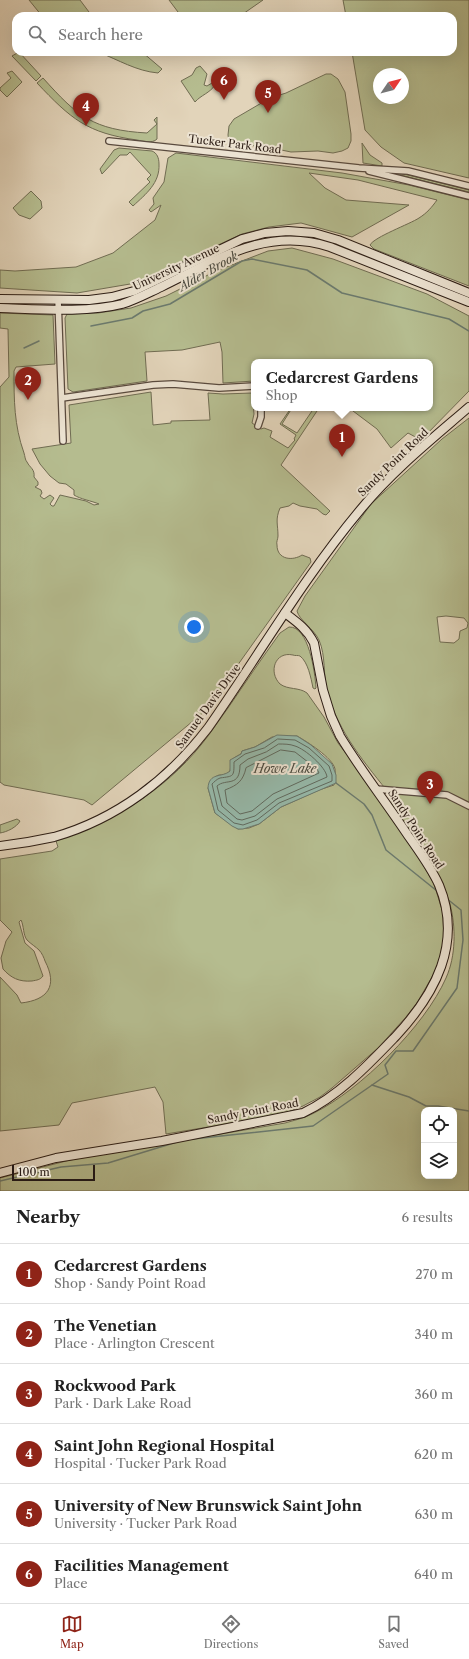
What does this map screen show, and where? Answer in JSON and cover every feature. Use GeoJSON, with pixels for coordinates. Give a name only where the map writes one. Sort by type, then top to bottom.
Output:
{"type":"FeatureCollection","features":[{"type":"Feature","properties":{"kind":"main road","name":"University Avenue"},"geometry":{"type":"LineString","coordinates":[[0,299],[95,299],[123,294],[242,239],[265,233],[288,231],[314,233],[332,238],[469,293]]}},
{"type":"Feature","properties":{"kind":"main road","name":"University Avenue"},"geometry":{"type":"LineString","coordinates":[[0,308],[102,308],[143,296],[242,249],[262,242],[286,240],[310,241],[330,247],[469,302]]}},
{"type":"Feature","properties":{"kind":"main road","name":"Sandy Point Road"},"geometry":{"type":"LineString","coordinates":[[0,1173],[56,1158],[162,1141],[303,1113],[314,1108],[335,1093],[393,1039],[420,1006],[438,976],[447,950],[447,924],[442,895],[434,875],[347,746],[331,716],[323,690],[316,652],[310,636],[300,624],[285,613],[326,554],[369,499],[404,465],[469,407]]}},
{"type":"Feature","properties":{"kind":"main road","name":"Samuel Davis Drive"},"geometry":{"type":"LineString","coordinates":[[0,846],[53,837],[90,823],[134,799],[164,776],[189,752],[208,728],[285,613]]}},
{"type":"Feature","properties":{"kind":"street","name":"Tucker Park Road"},"geometry":{"type":"LineString","coordinates":[[109,141],[359,168],[408,171],[469,186]]}},
{"type":"Feature","properties":{"kind":"street","name":"Tucker Park Road"},"geometry":{"type":"LineString","coordinates":[[359,168],[469,196]]}},
{"type":"Feature","properties":{"kind":"street"},"geometry":{"type":"LineString","coordinates":[[58,299],[64,441]]}},
{"type":"Feature","properties":{"kind":"street"},"geometry":{"type":"LineString","coordinates":[[62,398],[153,385],[174,384],[219,388],[251,386]]}},
{"type":"Feature","properties":{"kind":"street"},"geometry":{"type":"LineString","coordinates":[[258,426],[261,419],[261,411]]}},
{"type":"Feature","properties":{"kind":"street"},"geometry":{"type":"LineString","coordinates":[[376,789],[447,795],[469,806]]}},
{"type":"Feature","properties":{"kind":"shaded area"},"geometry":{"type":"Polygon","coordinates":[[[29,0],[80,0],[89,12],[39,12],[29,0]]]}},
{"type":"Feature","properties":{"kind":"shaded area"},"geometry":{"type":"Polygon","coordinates":[[[169,0],[263,0],[246,12],[178,12],[169,0]]]}},
{"type":"Feature","properties":{"kind":"shaded area"},"geometry":{"type":"Polygon","coordinates":[[[343,0],[469,0],[469,178],[404,163],[381,147],[365,130],[353,56],[457,56],[457,12],[345,12],[343,0]]]}},
{"type":"Feature","properties":{"kind":"shaded area"},"geometry":{"type":"Polygon","coordinates":[[[12,56],[23,56],[41,76],[36,81],[12,56]]]}},
{"type":"Feature","properties":{"kind":"shaded area"},"geometry":{"type":"Polygon","coordinates":[[[107,56],[147,56],[162,69],[158,73],[142,70],[107,56]]]}},
{"type":"Feature","properties":{"kind":"shaded area"},"geometry":{"type":"Polygon","coordinates":[[[200,66],[207,74],[204,85],[207,86],[212,83],[215,85],[211,90],[195,102],[181,81],[192,75],[196,68],[200,66]]]}},
{"type":"Feature","properties":{"kind":"shaded area"},"geometry":{"type":"Polygon","coordinates":[[[12,71],[22,82],[7,97],[0,90],[0,88],[11,78],[7,73],[12,71]]]}},
{"type":"Feature","properties":{"kind":"shaded area"},"geometry":{"type":"Polygon","coordinates":[[[326,74],[331,74],[338,79],[345,92],[351,134],[351,141],[348,148],[333,153],[318,151],[291,152],[229,142],[229,126],[234,119],[270,98],[286,93],[326,74]]]}},
{"type":"Feature","properties":{"kind":"shaded area"},"geometry":{"type":"Polygon","coordinates":[[[43,78],[66,102],[88,119],[113,128],[147,133],[157,124],[157,139],[155,141],[147,142],[120,137],[92,128],[70,115],[37,83],[43,78]]]}},
{"type":"Feature","properties":{"kind":"shaded area"},"geometry":{"type":"Polygon","coordinates":[[[157,117],[157,124],[154,120],[157,117]]]}},
{"type":"Feature","properties":{"kind":"shaded area"},"geometry":{"type":"Polygon","coordinates":[[[362,143],[370,155],[382,163],[382,166],[363,163],[362,143]]]}},
{"type":"Feature","properties":{"kind":"shaded area"},"geometry":{"type":"Polygon","coordinates":[[[119,148],[152,151],[156,154],[159,160],[159,171],[155,182],[133,206],[129,202],[150,182],[147,179],[151,175],[130,152],[127,155],[120,155],[102,174],[100,169],[114,150],[119,148]]]}},
{"type":"Feature","properties":{"kind":"shaded area"},"geometry":{"type":"Polygon","coordinates":[[[176,153],[342,173],[409,185],[469,200],[469,286],[374,249],[370,245],[378,238],[422,216],[437,200],[358,180],[309,173],[325,188],[346,200],[409,205],[352,237],[301,223],[269,227],[242,234],[136,283],[77,293],[0,288],[0,270],[15,271],[76,267],[113,253],[155,220],[161,205],[151,212],[149,210],[154,204],[153,198],[164,182],[168,158],[176,153]]]}},
{"type":"Feature","properties":{"kind":"shaded area"},"geometry":{"type":"Polygon","coordinates":[[[395,173],[469,190],[469,192],[396,174],[395,173]]]}},
{"type":"Feature","properties":{"kind":"shaded area"},"geometry":{"type":"Polygon","coordinates":[[[31,191],[41,201],[42,208],[30,219],[19,215],[13,208],[31,191]]]}},
{"type":"Feature","properties":{"kind":"shaded area"},"geometry":{"type":"Polygon","coordinates":[[[292,248],[333,259],[427,294],[469,316],[469,391],[421,440],[408,433],[391,448],[377,429],[353,411],[433,411],[433,359],[251,359],[251,381],[223,383],[222,352],[220,342],[182,350],[145,352],[147,381],[73,392],[68,389],[65,318],[67,314],[98,313],[131,308],[166,296],[216,271],[268,251],[292,248]]]}},
{"type":"Feature","properties":{"kind":"shaded area"},"geometry":{"type":"Polygon","coordinates":[[[0,313],[53,315],[55,364],[16,367],[14,371],[15,412],[21,443],[26,460],[33,470],[34,477],[38,482],[38,485],[35,487],[41,490],[42,493],[40,496],[44,499],[50,495],[54,498],[50,504],[52,506],[54,506],[60,495],[86,501],[94,505],[99,504],[79,498],[74,495],[74,490],[66,484],[59,483],[50,476],[40,464],[32,449],[71,443],[69,405],[151,392],[153,425],[171,423],[171,421],[210,420],[208,393],[251,393],[251,411],[254,411],[254,414],[252,423],[261,429],[264,428],[272,431],[270,437],[288,448],[295,440],[296,435],[280,424],[289,411],[282,424],[297,433],[312,411],[317,411],[281,465],[330,511],[326,515],[317,509],[300,506],[293,503],[289,506],[280,508],[277,519],[277,544],[280,554],[286,558],[294,558],[302,555],[310,558],[311,562],[205,711],[92,805],[84,800],[4,785],[0,782],[0,387],[9,377],[8,329],[0,328],[0,313]]]}},
{"type":"Feature","properties":{"kind":"shaded area"},"geometry":{"type":"Polygon","coordinates":[[[469,418],[469,1191],[0,1191],[0,1178],[70,1160],[285,1123],[311,1115],[332,1103],[370,1073],[407,1036],[436,997],[446,978],[452,960],[453,951],[453,922],[447,894],[439,876],[424,851],[395,811],[391,802],[392,797],[354,747],[338,721],[327,691],[323,652],[319,640],[297,611],[305,596],[371,504],[442,439],[469,418]],[[446,616],[437,617],[440,642],[454,643],[459,639],[460,631],[467,628],[468,623],[464,618],[446,616]]]}},
{"type":"Feature","properties":{"kind":"shaded area"},"geometry":{"type":"Polygon","coordinates":[[[289,627],[296,629],[302,634],[310,652],[316,688],[313,688],[307,666],[303,659],[299,656],[287,655],[278,659],[274,668],[276,679],[283,686],[307,693],[324,717],[338,743],[419,858],[434,884],[443,913],[444,943],[436,970],[417,1003],[378,1048],[320,1097],[303,1106],[280,1115],[166,1134],[163,1102],[155,1087],[72,1103],[59,1125],[0,1131],[0,977],[17,995],[21,1003],[38,999],[44,995],[48,990],[51,978],[41,953],[27,940],[21,920],[19,922],[25,943],[34,951],[43,976],[37,980],[23,981],[12,977],[3,969],[1,958],[6,941],[12,932],[0,920],[0,859],[52,851],[58,847],[56,841],[117,814],[154,791],[186,762],[205,740],[280,633],[289,627]],[[297,736],[272,737],[255,747],[242,751],[241,754],[234,758],[230,771],[217,776],[208,788],[215,813],[238,829],[249,828],[259,824],[281,807],[334,785],[335,769],[333,765],[319,750],[297,736]]]}},
{"type":"Feature","properties":{"kind":"shaded area"},"geometry":{"type":"Polygon","coordinates":[[[17,819],[20,821],[17,825],[0,833],[0,825],[17,819]]]}},
{"type":"Feature","properties":{"kind":"water","name":"Howe Lake"},"geometry":{"type":"Polygon","coordinates":[[[277,735],[297,736],[311,745],[332,764],[336,775],[336,783],[281,807],[259,824],[238,829],[215,813],[208,788],[209,783],[213,777],[230,771],[230,760],[241,754],[242,751],[255,747],[277,735]]]}},
{"type":"Feature","properties":{"kind":"waterway","name":"Alder Brook"},"geometry":{"type":"LineString","coordinates":[[91,326],[132,318],[143,311],[170,304],[242,261],[252,259],[307,270],[342,293],[449,319],[469,331]]}},
{"type":"Feature","properties":{"kind":"waterway","name":"Alder Brook"},"geometry":{"type":"LineString","coordinates":[[24,348],[39,341]]}},
{"type":"Feature","properties":{"kind":"waterway"},"geometry":{"type":"LineString","coordinates":[[336,783],[364,804],[372,815],[386,850],[437,891]]}},
{"type":"Feature","properties":{"kind":"waterway"},"geometry":{"type":"LineString","coordinates":[[193,1139],[313,1126],[388,1074],[385,1065],[396,1051],[413,1051],[457,988],[463,940],[461,910],[446,898]]}},
{"type":"Feature","properties":{"kind":"waterway"},"geometry":{"type":"LineString","coordinates":[[372,1085],[409,1097],[426,1106],[438,1106],[469,1111]]}},
{"type":"Feature","properties":{"kind":"waterway"},"geometry":{"type":"LineString","coordinates":[[0,1181],[61,1167],[108,1163],[177,1142]]}},
{"type":"Feature","properties":{"kind":"place","name":"Facilities Management"},"geometry":{"type":"Point","coordinates":[224,100]}},
{"type":"Feature","properties":{"kind":"place","name":"University of New Brunswick Saint John"},"geometry":{"type":"Point","coordinates":[268,113]}},
{"type":"Feature","properties":{"kind":"place","name":"Saint John Regional Hospital"},"geometry":{"type":"Point","coordinates":[86,126]}},
{"type":"Feature","properties":{"kind":"place","name":"The Venetian"},"geometry":{"type":"Point","coordinates":[28,400]}},
{"type":"Feature","properties":{"kind":"place","name":"Cedarcrest Gardens"},"geometry":{"type":"Point","coordinates":[342,457]}},
{"type":"Feature","properties":{"kind":"place","name":"Rockwood Park"},"geometry":{"type":"Point","coordinates":[430,804]}}]}
